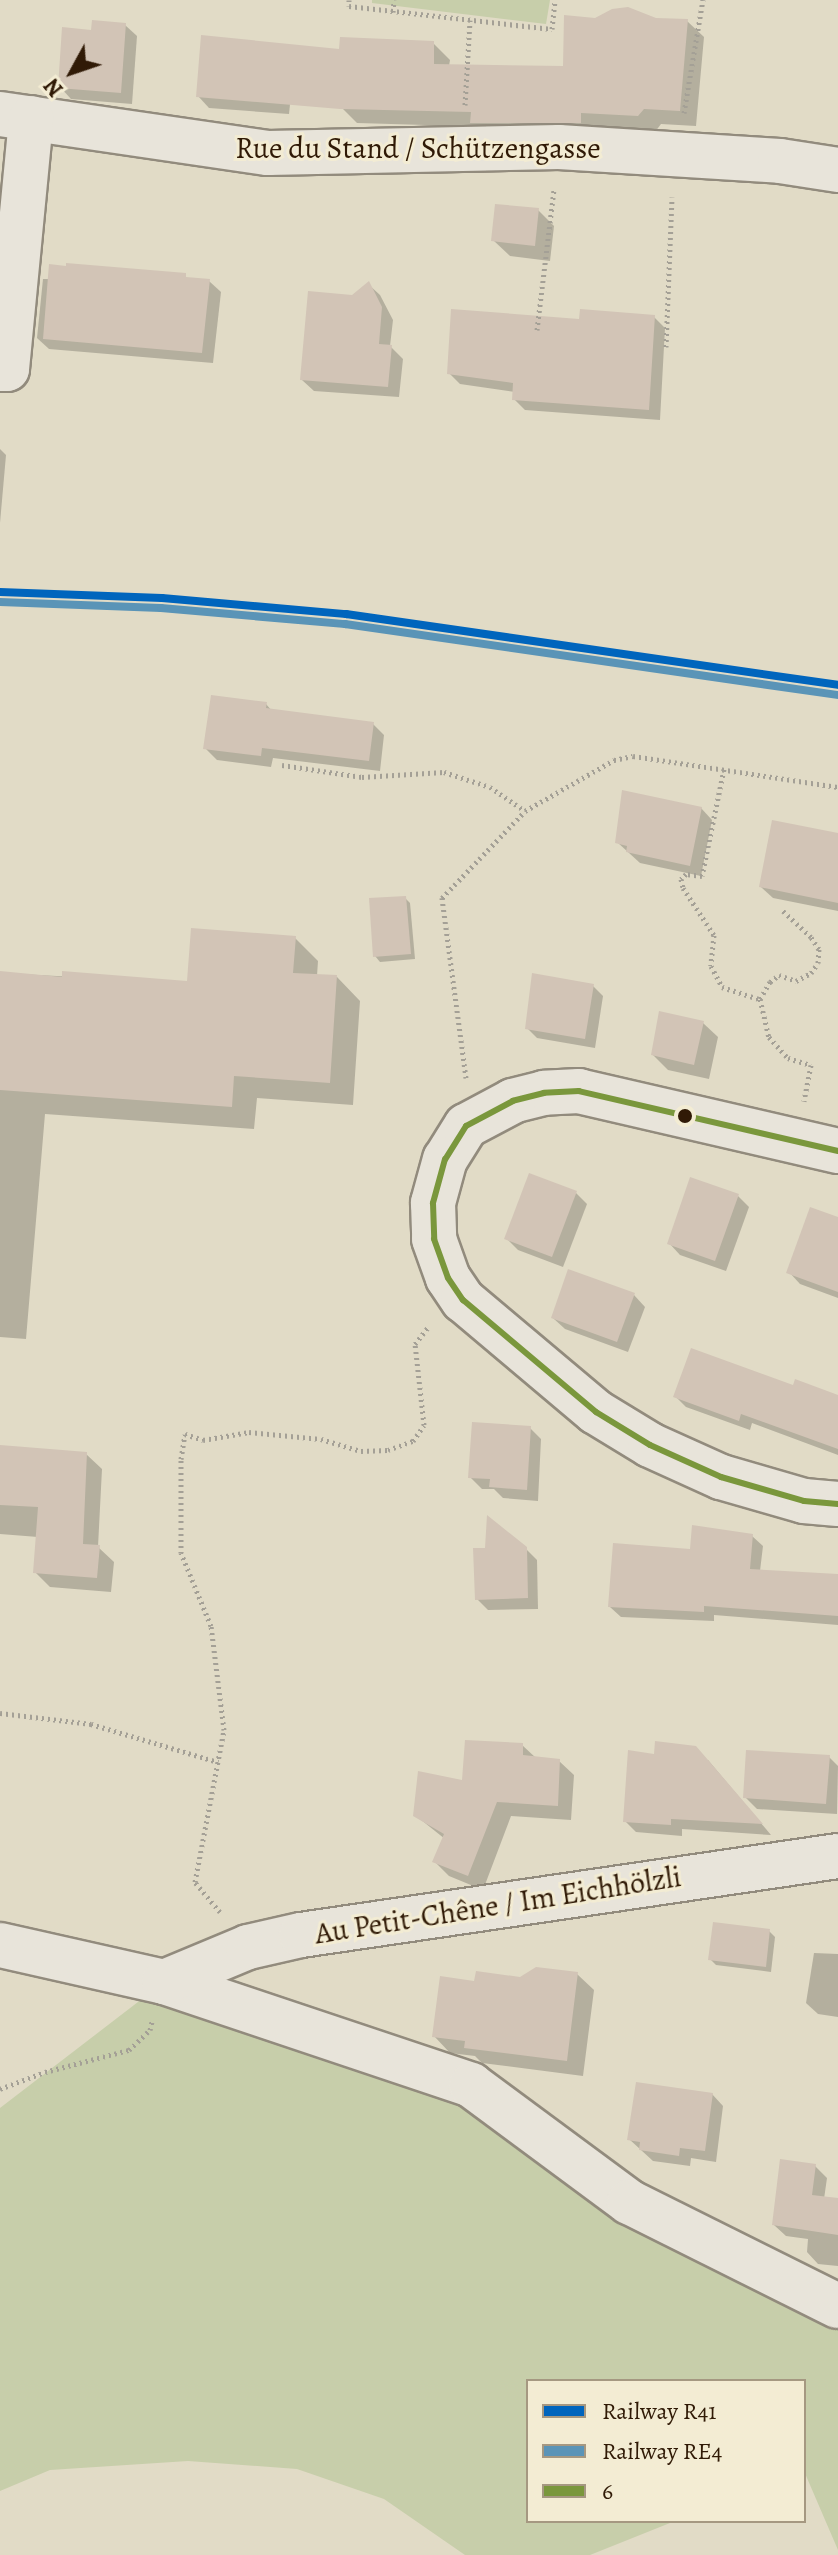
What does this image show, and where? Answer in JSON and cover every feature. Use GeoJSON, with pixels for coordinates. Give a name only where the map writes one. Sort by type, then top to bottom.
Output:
{"type":"FeatureCollection","features":[{"type":"Feature","properties":{"kind":"street","name":"Rue du Stand / Schützengasse"},"geometry":{"type":"LineString","coordinates":[[16,116],[268,153],[559,147],[678,138],[780,161],[838,170]]}},
{"type":"Feature","properties":{"kind":"street"},"geometry":{"type":"LineString","coordinates":[[0,369],[7,369],[16,116]]}},
{"type":"Feature","properties":{"kind":"street"},"geometry":{"type":"LineString","coordinates":[[838,1151],[579,1091],[544,1093],[484,1113],[466,1126],[445,1159],[433,1203],[434,1239],[448,1278],[463,1300],[596,1412],[650,1445],[721,1477],[804,1501],[838,1504]]}},
{"type":"Feature","properties":{"kind":"street","name":"Au Petit-Chêne / Im Eichhölzli"},"geometry":{"type":"LineString","coordinates":[[164,1982],[248,1947],[301,1935],[838,1856]]}},
{"type":"Feature","properties":{"kind":"street"},"geometry":{"type":"LineString","coordinates":[[0,1945],[164,1982],[471,2085],[629,2202],[838,2306]]}},
{"type":"Feature","properties":{"kind":"path"},"geometry":{"type":"LineString","coordinates":[[349,0],[349,6],[552,29],[555,0]]}},
{"type":"Feature","properties":{"kind":"path"},"geometry":{"type":"LineString","coordinates":[[393,12],[394,0]]}},
{"type":"Feature","properties":{"kind":"path"},"geometry":{"type":"LineString","coordinates":[[666,347],[678,138],[703,0]]}},
{"type":"Feature","properties":{"kind":"path"},"geometry":{"type":"LineString","coordinates":[[465,112],[470,20]]}},
{"type":"Feature","properties":{"kind":"path"},"geometry":{"type":"LineString","coordinates":[[537,330],[559,147]]}},
{"type":"Feature","properties":{"kind":"path"},"geometry":{"type":"LineString","coordinates":[[465,1075],[442,898],[525,811],[626,757],[838,787]]}},
{"type":"Feature","properties":{"kind":"path"},"geometry":{"type":"LineString","coordinates":[[282,765],[362,777],[444,772],[490,787],[525,811]]}},
{"type":"Feature","properties":{"kind":"path"},"geometry":{"type":"LineString","coordinates":[[724,769],[702,876],[686,874],[681,879],[683,888],[714,935],[711,966],[722,987],[760,999]]}},
{"type":"Feature","properties":{"kind":"path"},"geometry":{"type":"LineString","coordinates":[[781,909],[819,949],[818,963],[811,973],[796,981],[779,975],[770,982],[760,999],[769,1037],[788,1058],[811,1065],[796,1141]]}},
{"type":"Feature","properties":{"kind":"path"},"geometry":{"type":"LineString","coordinates":[[195,1882],[224,1730],[211,1626],[181,1553],[181,1459],[185,1434],[203,1440],[249,1432],[321,1439],[361,1451],[388,1450],[413,1441],[424,1425],[415,1344],[434,1320],[463,1300]]}},
{"type":"Feature","properties":{"kind":"path"},"geometry":{"type":"LineString","coordinates":[[0,1713],[91,1724],[218,1762]]}},
{"type":"Feature","properties":{"kind":"path"},"geometry":{"type":"LineString","coordinates":[[0,2089],[45,2072],[129,2050],[150,2030],[164,1982]]}},
{"type":"Feature","properties":{"kind":"green space"},"geometry":{"type":"Polygon","coordinates":[[[372,0],[550,0],[546,24],[372,3],[372,0]]]}},
{"type":"Feature","properties":{"kind":"green space"},"geometry":{"type":"Polygon","coordinates":[[[164,1982],[471,2085],[838,2306],[838,2550],[806,2476],[806,2379],[526,2379],[526,2523],[670,2523],[590,2555],[465,2555],[384,2499],[297,2469],[188,2461],[50,2470],[0,2491],[0,2108],[164,1982]]]}},
{"type":"Feature","properties":{"kind":"building"},"geometry":{"type":"Polygon","coordinates":[[[628,7],[656,18],[688,19],[680,111],[644,109],[638,116],[581,113],[581,123],[470,123],[471,112],[340,109],[196,97],[201,35],[339,49],[340,37],[434,41],[434,64],[563,66],[564,15],[595,18],[612,9],[628,7]]]}},
{"type":"Feature","properties":{"kind":"building"},"geometry":{"type":"Polygon","coordinates":[[[92,20],[126,23],[121,93],[58,88],[62,27],[91,30],[92,20]]]}},
{"type":"Feature","properties":{"kind":"building"},"geometry":{"type":"Polygon","coordinates":[[[495,204],[539,208],[535,246],[491,241],[495,204]]]}},
{"type":"Feature","properties":{"kind":"building"},"geometry":{"type":"Polygon","coordinates":[[[66,263],[186,273],[186,277],[210,279],[202,353],[43,339],[49,264],[66,266],[66,263]]]}},
{"type":"Feature","properties":{"kind":"building"},"geometry":{"type":"Polygon","coordinates":[[[369,281],[382,307],[379,344],[392,345],[388,387],[300,380],[308,291],[352,295],[369,281]]]}},
{"type":"Feature","properties":{"kind":"building"},"geometry":{"type":"Polygon","coordinates":[[[451,309],[579,319],[580,309],[655,315],[649,410],[512,400],[513,383],[447,374],[451,309]]]}},
{"type":"Feature","properties":{"kind":"building"},"geometry":{"type":"Polygon","coordinates":[[[211,695],[267,702],[266,708],[374,722],[369,761],[262,748],[261,756],[203,749],[211,695]]]}},
{"type":"Feature","properties":{"kind":"building"},"geometry":{"type":"Polygon","coordinates":[[[622,790],[702,807],[690,866],[626,852],[627,846],[615,843],[622,790]]]}},
{"type":"Feature","properties":{"kind":"building"},"geometry":{"type":"Polygon","coordinates":[[[772,820],[838,833],[838,903],[759,887],[772,820]]]}},
{"type":"Feature","properties":{"kind":"building"},"geometry":{"type":"Polygon","coordinates":[[[406,896],[411,954],[373,957],[369,898],[406,896]]]}},
{"type":"Feature","properties":{"kind":"building"},"geometry":{"type":"Polygon","coordinates":[[[191,928],[296,936],[293,973],[337,975],[330,1083],[234,1076],[232,1107],[0,1090],[0,971],[62,977],[62,971],[187,981],[191,928]]]}},
{"type":"Feature","properties":{"kind":"building"},"geometry":{"type":"Polygon","coordinates":[[[532,973],[594,984],[585,1039],[525,1029],[532,973]]]}},
{"type":"Feature","properties":{"kind":"building"},"geometry":{"type":"Polygon","coordinates":[[[659,1011],[704,1021],[694,1065],[651,1055],[659,1011]]]}},
{"type":"Feature","properties":{"kind":"building"},"geometry":{"type":"Polygon","coordinates":[[[529,1173],[577,1191],[552,1257],[504,1239],[529,1173]]]}},
{"type":"Feature","properties":{"kind":"building"},"geometry":{"type":"Polygon","coordinates":[[[690,1177],[739,1194],[715,1261],[667,1244],[690,1177]]]}},
{"type":"Feature","properties":{"kind":"building"},"geometry":{"type":"Polygon","coordinates":[[[810,1207],[838,1217],[838,1292],[786,1273],[810,1207]]]}},
{"type":"Feature","properties":{"kind":"building"},"geometry":{"type":"Polygon","coordinates":[[[568,1269],[635,1293],[617,1342],[551,1318],[568,1269]]]}},
{"type":"Feature","properties":{"kind":"building"},"geometry":{"type":"Polygon","coordinates":[[[691,1348],[793,1385],[795,1379],[838,1395],[838,1449],[741,1414],[739,1421],[673,1397],[691,1348]]]}},
{"type":"Feature","properties":{"kind":"building"},"geometry":{"type":"Polygon","coordinates":[[[472,1422],[531,1426],[527,1490],[489,1487],[490,1479],[468,1478],[472,1422]]]}},
{"type":"Feature","properties":{"kind":"building"},"geometry":{"type":"Polygon","coordinates":[[[0,1445],[87,1452],[83,1544],[100,1545],[97,1578],[33,1573],[38,1507],[0,1505],[0,1445]]]}},
{"type":"Feature","properties":{"kind":"building"},"geometry":{"type":"Polygon","coordinates":[[[487,1515],[527,1547],[528,1598],[475,1600],[473,1548],[485,1548],[487,1515]]]}},
{"type":"Feature","properties":{"kind":"building"},"geometry":{"type":"Polygon","coordinates":[[[692,1525],[753,1534],[750,1569],[838,1574],[838,1616],[704,1606],[704,1612],[608,1607],[613,1543],[690,1549],[692,1525]]]}},
{"type":"Feature","properties":{"kind":"building"},"geometry":{"type":"Polygon","coordinates":[[[465,1740],[523,1743],[523,1755],[560,1759],[558,1806],[497,1802],[468,1876],[432,1862],[444,1834],[413,1816],[418,1771],[462,1780],[465,1740]]]}},
{"type":"Feature","properties":{"kind":"building"},"geometry":{"type":"Polygon","coordinates":[[[655,1741],[696,1746],[763,1824],[671,1819],[671,1825],[623,1822],[628,1750],[654,1754],[655,1741]]]}},
{"type":"Feature","properties":{"kind":"building"},"geometry":{"type":"Polygon","coordinates":[[[746,1750],[830,1755],[826,1804],[743,1798],[746,1750]]]}},
{"type":"Feature","properties":{"kind":"building"},"geometry":{"type":"Polygon","coordinates":[[[713,1922],[770,1929],[766,1967],[708,1960],[713,1922]]]}},
{"type":"Feature","properties":{"kind":"building"},"geometry":{"type":"Polygon","coordinates":[[[536,1967],[578,1972],[567,2061],[464,2048],[465,2041],[432,2037],[440,1976],[474,1981],[476,1971],[520,1977],[536,1967]]]}},
{"type":"Feature","properties":{"kind":"building"},"geometry":{"type":"Polygon","coordinates":[[[636,2082],[713,2093],[705,2151],[680,2148],[679,2156],[639,2150],[640,2142],[627,2140],[636,2082]]]}},
{"type":"Feature","properties":{"kind":"building"},"geometry":{"type":"Polygon","coordinates":[[[780,2159],[816,2164],[812,2195],[838,2198],[838,2235],[772,2225],[780,2159]]]}},
{"type":"Feature","properties":{"kind":"rail line","name":"R41"},"geometry":{"type":"LineString","coordinates":[[0,592],[162,598],[346,614],[838,685]]}},
{"type":"Feature","properties":{"kind":"rail line","name":"RE4"},"geometry":{"type":"LineString","coordinates":[[0,602],[161,608],[345,624],[837,695]]}},
{"type":"Feature","properties":{"kind":"transit line","name":"6"},"geometry":{"type":"LineString","coordinates":[[838,1151],[579,1091],[544,1093],[513,1101],[466,1126],[445,1159],[433,1203],[434,1239],[448,1278],[463,1300],[596,1412],[650,1445],[721,1477],[804,1501],[838,1504]]}}]}
